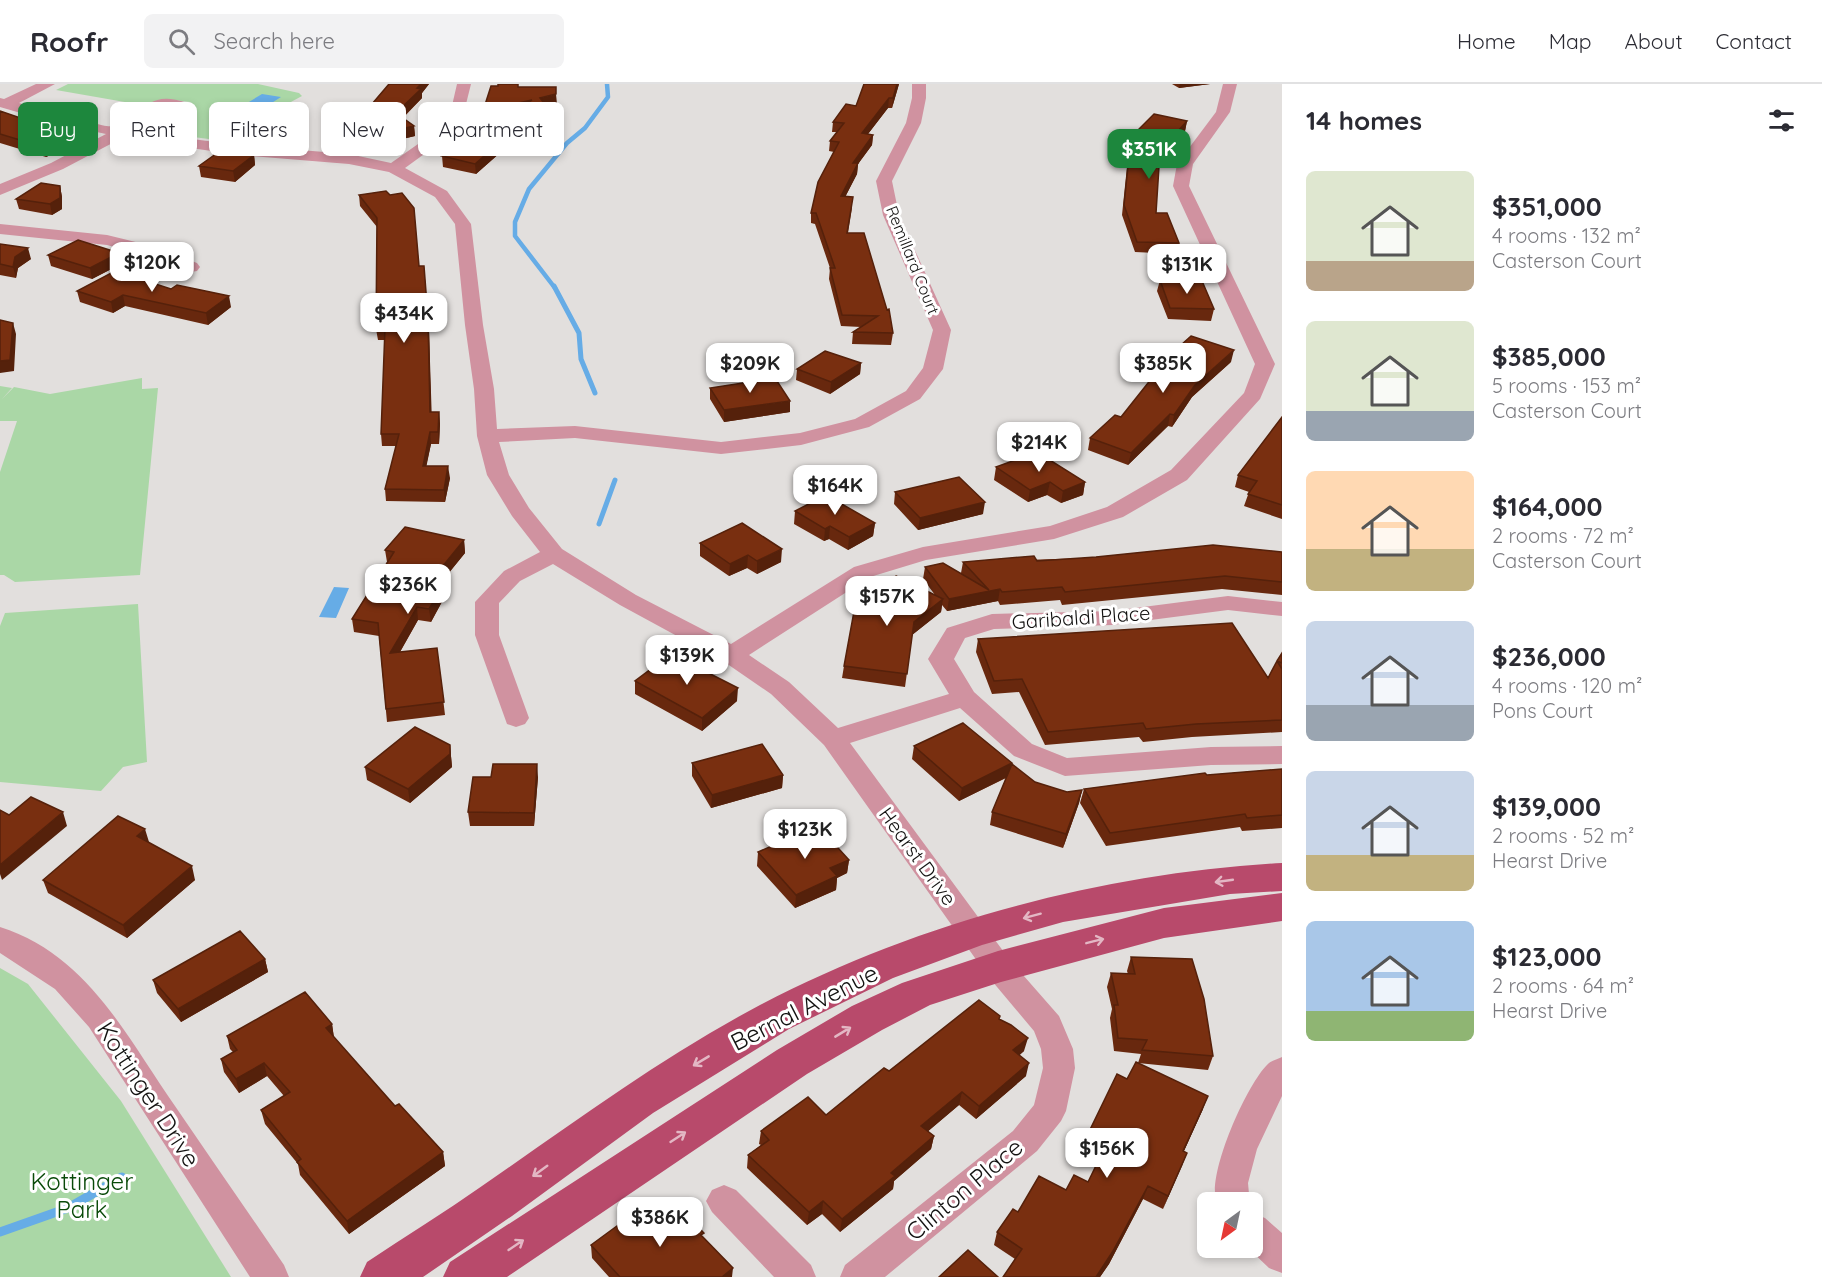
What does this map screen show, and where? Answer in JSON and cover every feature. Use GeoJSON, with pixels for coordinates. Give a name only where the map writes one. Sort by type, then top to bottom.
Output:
{"type":"FeatureCollection","features":[{"type":"Feature","properties":{"kind":"main road","name":"Bernal Avenue"},"geometry":{"type":"LineString","coordinates":[[384,1277],[496,1202],[638,1100],[774,1017],[879,967],[974,932],[1064,908],[1230,880],[1282,877]]}},
{"type":"Feature","properties":{"kind":"main road","name":"Bernal Avenue"},"geometry":{"type":"LineString","coordinates":[[467,1277],[792,1062],[867,1018],[916,994],[998,967],[1164,923],[1282,908]]}},
{"type":"Feature","properties":{"kind":"street"},"geometry":{"type":"LineString","coordinates":[[2,103],[48,84]]}},
{"type":"Feature","properties":{"kind":"street"},"geometry":{"type":"LineString","coordinates":[[394,168],[455,125],[464,84]]}},
{"type":"Feature","properties":{"kind":"street","name":"Remillard Court"},"geometry":{"type":"LineString","coordinates":[[487,436],[575,432],[721,448],[801,439],[862,423],[913,395],[933,369],[942,330],[891,215],[884,181],[916,122],[920,100],[919,84]]}},
{"type":"Feature","properties":{"kind":"street"},"geometry":{"type":"LineString","coordinates":[[732,655],[862,572],[923,554],[1054,532],[1114,512],[1179,475],[1253,394],[1265,364],[1181,186],[1185,164],[1223,112],[1230,84]]}},
{"type":"Feature","properties":{"kind":"street","name":"Hearst Drive"},"geometry":{"type":"LineString","coordinates":[[2,103],[110,130]]}},
{"type":"Feature","properties":{"kind":"street"},"geometry":{"type":"LineString","coordinates":[[0,190],[57,166],[110,139]]}},
{"type":"Feature","properties":{"kind":"street","name":"Hearst Drive"},"geometry":{"type":"LineString","coordinates":[[197,144],[239,150],[349,159],[394,168],[441,194],[463,224],[474,325],[484,389],[487,436],[498,475],[520,511],[554,554],[628,600],[732,655],[780,688],[833,739],[998,967]]}},
{"type":"Feature","properties":{"kind":"street"},"geometry":{"type":"LineString","coordinates":[[0,229],[107,240],[146,250],[191,267]]}},
{"type":"Feature","properties":{"kind":"street"},"geometry":{"type":"LineString","coordinates":[[516,718],[487,635],[487,602],[512,576],[554,554]]}},
{"type":"Feature","properties":{"kind":"street","name":"Garibaldi Place"},"geometry":{"type":"LineString","coordinates":[[1282,609],[1228,603],[1112,618],[992,622],[956,633],[941,659],[964,698],[1023,750],[1065,767],[1210,756],[1282,755]]}},
{"type":"Feature","properties":{"kind":"street"},"geometry":{"type":"LineString","coordinates":[[833,739],[964,698]]}},
{"type":"Feature","properties":{"kind":"street","name":"Kottinger Drive"},"geometry":{"type":"LineString","coordinates":[[0,939],[31,956],[66,980],[100,1018],[271,1277]]}},
{"type":"Feature","properties":{"kind":"street","name":"Clinton Place"},"geometry":{"type":"LineString","coordinates":[[858,1277],[1025,1141],[1049,1111],[1059,1068],[1057,1049],[1048,1025],[998,967]]}},
{"type":"Feature","properties":{"kind":"street"},"geometry":{"type":"LineString","coordinates":[[1230,1192],[1239,1152],[1264,1094],[1282,1071]]}},
{"type":"Feature","properties":{"kind":"street"},"geometry":{"type":"LineString","coordinates":[[724,1201],[798,1277]]}},
{"type":"Feature","properties":{"kind":"street"},"geometry":{"type":"LineString","coordinates":[[1263,1238],[1282,1256]]}},
{"type":"Feature","properties":{"kind":"green space"},"geometry":{"type":"Polygon","coordinates":[[[68,84],[258,84],[299,93],[302,96],[291,102],[209,102],[209,139],[197,137],[197,102],[165,99],[154,102],[125,102],[56,90],[68,84]]]}},
{"type":"Feature","properties":{"kind":"green space"},"geometry":{"type":"Polygon","coordinates":[[[142,378],[142,389],[158,388],[140,575],[15,582],[0,575],[0,472],[17,421],[0,421],[0,386],[12,388],[2,399],[14,387],[50,394],[142,378]]]}},
{"type":"Feature","properties":{"kind":"green space"},"geometry":{"type":"Polygon","coordinates":[[[138,604],[147,762],[123,767],[101,791],[0,782],[0,626],[5,613],[138,604]]]}},
{"type":"Feature","properties":{"kind":"green space","name":"Kottinger Park"},"geometry":{"type":"Polygon","coordinates":[[[0,968],[28,984],[121,1101],[231,1277],[0,1277],[0,968]]]}},
{"type":"Feature","properties":{"kind":"water"},"geometry":{"type":"Polygon","coordinates":[[[262,94],[281,97],[273,102],[249,102],[262,94]]]}},
{"type":"Feature","properties":{"kind":"water"},"geometry":{"type":"Polygon","coordinates":[[[334,587],[349,588],[336,618],[319,617],[334,587]]]}},
{"type":"Feature","properties":{"kind":"building"},"geometry":{"type":"Polygon","coordinates":[[[389,84],[421,84],[417,88],[421,89],[406,103],[374,102],[389,84]]]}},
{"type":"Feature","properties":{"kind":"building"},"geometry":{"type":"Polygon","coordinates":[[[498,84],[518,84],[518,87],[556,87],[556,94],[540,98],[543,102],[529,102],[532,100],[486,102],[491,86],[498,86],[498,84]]]}},
{"type":"Feature","properties":{"kind":"building"},"geometry":{"type":"Polygon","coordinates":[[[864,84],[897,84],[893,98],[889,98],[862,133],[873,135],[853,163],[858,163],[841,196],[853,197],[847,233],[864,233],[887,310],[889,309],[893,333],[853,332],[878,316],[842,315],[830,268],[835,268],[816,213],[811,213],[818,182],[839,142],[830,141],[844,123],[833,122],[846,104],[856,106],[864,84]]]}},
{"type":"Feature","properties":{"kind":"building"},"geometry":{"type":"Polygon","coordinates":[[[0,111],[18,117],[18,139],[0,134],[0,111]]]}},
{"type":"Feature","properties":{"kind":"building"},"geometry":{"type":"Polygon","coordinates":[[[1154,114],[1187,121],[1160,151],[1156,213],[1167,213],[1179,243],[1137,242],[1124,205],[1131,137],[1154,114]]]}},
{"type":"Feature","properties":{"kind":"building"},"geometry":{"type":"Polygon","coordinates":[[[406,120],[414,126],[406,128],[406,120]]]}},
{"type":"Feature","properties":{"kind":"building"},"geometry":{"type":"Polygon","coordinates":[[[213,156],[253,156],[233,171],[199,166],[213,156]]]}},
{"type":"Feature","properties":{"kind":"building"},"geometry":{"type":"Polygon","coordinates":[[[442,156],[484,156],[475,164],[442,156]]]}},
{"type":"Feature","properties":{"kind":"building"},"geometry":{"type":"Polygon","coordinates":[[[41,183],[60,186],[60,198],[50,204],[16,199],[41,183]]]}},
{"type":"Feature","properties":{"kind":"building"},"geometry":{"type":"Polygon","coordinates":[[[386,191],[390,195],[402,193],[414,208],[419,266],[424,266],[428,318],[430,412],[439,412],[438,432],[430,432],[423,466],[448,466],[444,490],[385,489],[399,434],[381,434],[385,328],[376,329],[377,218],[359,195],[386,191]]]}},
{"type":"Feature","properties":{"kind":"building"},"geometry":{"type":"Polygon","coordinates":[[[78,240],[119,253],[90,268],[48,255],[78,240]]]}},
{"type":"Feature","properties":{"kind":"building"},"geometry":{"type":"Polygon","coordinates":[[[0,244],[28,248],[15,257],[13,267],[0,264],[0,244]]]}},
{"type":"Feature","properties":{"kind":"building"},"geometry":{"type":"Polygon","coordinates":[[[115,271],[171,289],[177,285],[229,296],[206,313],[123,295],[111,302],[77,291],[115,271]]]}},
{"type":"Feature","properties":{"kind":"building"},"geometry":{"type":"Polygon","coordinates":[[[1160,280],[1202,281],[1214,309],[1170,308],[1160,280]]]}},
{"type":"Feature","properties":{"kind":"building"},"geometry":{"type":"Polygon","coordinates":[[[0,320],[13,323],[10,360],[0,361],[0,320]]]}},
{"type":"Feature","properties":{"kind":"building"},"geometry":{"type":"Polygon","coordinates":[[[1191,336],[1234,350],[1195,385],[1174,415],[1170,414],[1131,453],[1090,438],[1115,415],[1121,417],[1171,354],[1191,336]]]}},
{"type":"Feature","properties":{"kind":"building"},"geometry":{"type":"Polygon","coordinates":[[[825,351],[861,363],[831,382],[797,369],[825,351]]]}},
{"type":"Feature","properties":{"kind":"building"},"geometry":{"type":"Polygon","coordinates":[[[775,378],[790,401],[724,410],[710,388],[775,378]]]}},
{"type":"Feature","properties":{"kind":"building"},"geometry":{"type":"Polygon","coordinates":[[[1282,417],[1282,505],[1248,494],[1257,481],[1238,475],[1282,417]]]}},
{"type":"Feature","properties":{"kind":"building"},"geometry":{"type":"Polygon","coordinates":[[[1037,452],[1085,482],[1063,491],[1050,482],[1030,490],[996,467],[1037,452]]]}},
{"type":"Feature","properties":{"kind":"building"},"geometry":{"type":"Polygon","coordinates":[[[959,477],[985,502],[920,518],[895,492],[959,477]]]}},
{"type":"Feature","properties":{"kind":"building"},"geometry":{"type":"Polygon","coordinates":[[[826,495],[875,523],[849,537],[830,526],[825,529],[795,511],[826,495]]]}},
{"type":"Feature","properties":{"kind":"building"},"geometry":{"type":"Polygon","coordinates":[[[742,523],[782,549],[757,561],[748,555],[730,564],[700,543],[742,523]]]}},
{"type":"Feature","properties":{"kind":"building"},"geometry":{"type":"Polygon","coordinates":[[[405,527],[464,540],[429,583],[443,586],[429,609],[417,607],[390,653],[437,648],[444,702],[386,709],[378,623],[352,619],[394,552],[385,550],[405,527]]]}},
{"type":"Feature","properties":{"kind":"building"},"geometry":{"type":"Polygon","coordinates":[[[1213,545],[1282,552],[1282,582],[1225,576],[1065,592],[1062,587],[1002,592],[1000,589],[949,599],[925,567],[943,563],[989,590],[963,562],[1034,556],[1037,561],[1096,557],[1213,545]]]}},
{"type":"Feature","properties":{"kind":"building"},"geometry":{"type":"Polygon","coordinates":[[[896,576],[943,599],[914,622],[907,674],[844,666],[855,606],[896,576]]]}},
{"type":"Feature","properties":{"kind":"building"},"geometry":{"type":"Polygon","coordinates":[[[1232,623],[1268,678],[1277,661],[1282,669],[1282,720],[1146,729],[1143,723],[1048,732],[1022,679],[994,681],[978,639],[1232,623]]]}},
{"type":"Feature","properties":{"kind":"building"},"geometry":{"type":"Polygon","coordinates":[[[1282,653],[1282,663],[1277,661],[1282,653]]]}},
{"type":"Feature","properties":{"kind":"building"},"geometry":{"type":"Polygon","coordinates":[[[671,654],[738,688],[702,718],[635,681],[671,654]]]}},
{"type":"Feature","properties":{"kind":"building"},"geometry":{"type":"Polygon","coordinates":[[[963,723],[1012,763],[962,788],[914,746],[963,723]]]}},
{"type":"Feature","properties":{"kind":"building"},"geometry":{"type":"Polygon","coordinates":[[[415,727],[450,745],[450,754],[408,789],[365,767],[415,727]]]}},
{"type":"Feature","properties":{"kind":"building"},"geometry":{"type":"Polygon","coordinates":[[[762,744],[783,775],[712,795],[692,763],[762,744]]]}},
{"type":"Feature","properties":{"kind":"building"},"geometry":{"type":"Polygon","coordinates":[[[493,764],[537,764],[534,813],[468,812],[473,777],[491,777],[493,764]]]}},
{"type":"Feature","properties":{"kind":"building"},"geometry":{"type":"Polygon","coordinates":[[[1012,764],[1035,782],[1067,792],[1082,790],[1066,834],[992,812],[1012,764]]]}},
{"type":"Feature","properties":{"kind":"building"},"geometry":{"type":"Polygon","coordinates":[[[1282,769],[1282,815],[1247,818],[1245,814],[1110,833],[1084,789],[1205,773],[1207,775],[1282,769]]]}},
{"type":"Feature","properties":{"kind":"building"},"geometry":{"type":"Polygon","coordinates":[[[31,797],[63,812],[0,865],[0,810],[9,815],[31,797]]]}},
{"type":"Feature","properties":{"kind":"building"},"geometry":{"type":"Polygon","coordinates":[[[118,816],[145,829],[137,836],[192,866],[123,925],[43,880],[118,816]]]}},
{"type":"Feature","properties":{"kind":"building"},"geometry":{"type":"Polygon","coordinates":[[[818,826],[849,860],[830,868],[837,876],[796,895],[758,852],[818,826]]]}},
{"type":"Feature","properties":{"kind":"building"},"geometry":{"type":"Polygon","coordinates":[[[240,931],[265,959],[178,1009],[153,980],[240,931]]]}},
{"type":"Feature","properties":{"kind":"building"},"geometry":{"type":"Polygon","coordinates":[[[1131,957],[1192,959],[1204,999],[1213,1056],[1142,1050],[1147,1040],[1118,1038],[1114,1005],[1118,1005],[1111,973],[1135,974],[1131,957]]]}},
{"type":"Feature","properties":{"kind":"building"},"geometry":{"type":"Polygon","coordinates":[[[305,992],[332,1024],[326,1028],[395,1106],[399,1104],[443,1152],[347,1221],[297,1162],[301,1159],[261,1110],[290,1092],[264,1063],[236,1079],[221,1059],[237,1050],[227,1036],[305,992]]]}},
{"type":"Feature","properties":{"kind":"building"},"geometry":{"type":"Polygon","coordinates":[[[979,1000],[1000,1016],[999,1019],[1028,1038],[1013,1050],[1029,1063],[979,1106],[962,1092],[921,1126],[934,1136],[891,1173],[895,1176],[842,1219],[823,1201],[809,1212],[748,1155],[769,1140],[761,1131],[808,1097],[826,1115],[884,1068],[889,1071],[979,1000]]]}},
{"type":"Feature","properties":{"kind":"building"},"geometry":{"type":"Polygon","coordinates":[[[1136,1062],[1208,1096],[1183,1151],[1187,1153],[1168,1196],[1148,1186],[1113,1251],[1096,1277],[1003,1277],[1022,1249],[997,1232],[1013,1209],[1018,1212],[1039,1176],[1066,1190],[1074,1175],[1088,1182],[1106,1145],[1087,1136],[1117,1074],[1127,1079],[1136,1062]]]}},
{"type":"Feature","properties":{"kind":"building"},"geometry":{"type":"Polygon","coordinates":[[[647,1204],[662,1220],[679,1207],[704,1233],[701,1235],[733,1268],[722,1277],[620,1277],[591,1245],[647,1204]]]}},
{"type":"Feature","properties":{"kind":"building"},"geometry":{"type":"Polygon","coordinates":[[[968,1250],[998,1277],[939,1277],[968,1250]]]}},
{"type":"Feature","properties":{"kind":"waterway"},"geometry":{"type":"LineString","coordinates":[[555,288],[515,236],[515,222],[529,189],[567,143],[585,128],[608,97],[607,84]]}},
{"type":"Feature","properties":{"kind":"waterway"},"geometry":{"type":"LineString","coordinates":[[554,286],[579,333],[581,359],[595,393]]}},
{"type":"Feature","properties":{"kind":"waterway"},"geometry":{"type":"LineString","coordinates":[[599,524],[615,480]]}},
{"type":"Feature","properties":{"kind":"waterway"},"geometry":{"type":"LineString","coordinates":[[0,1232],[68,1208],[122,1177]]}}]}
